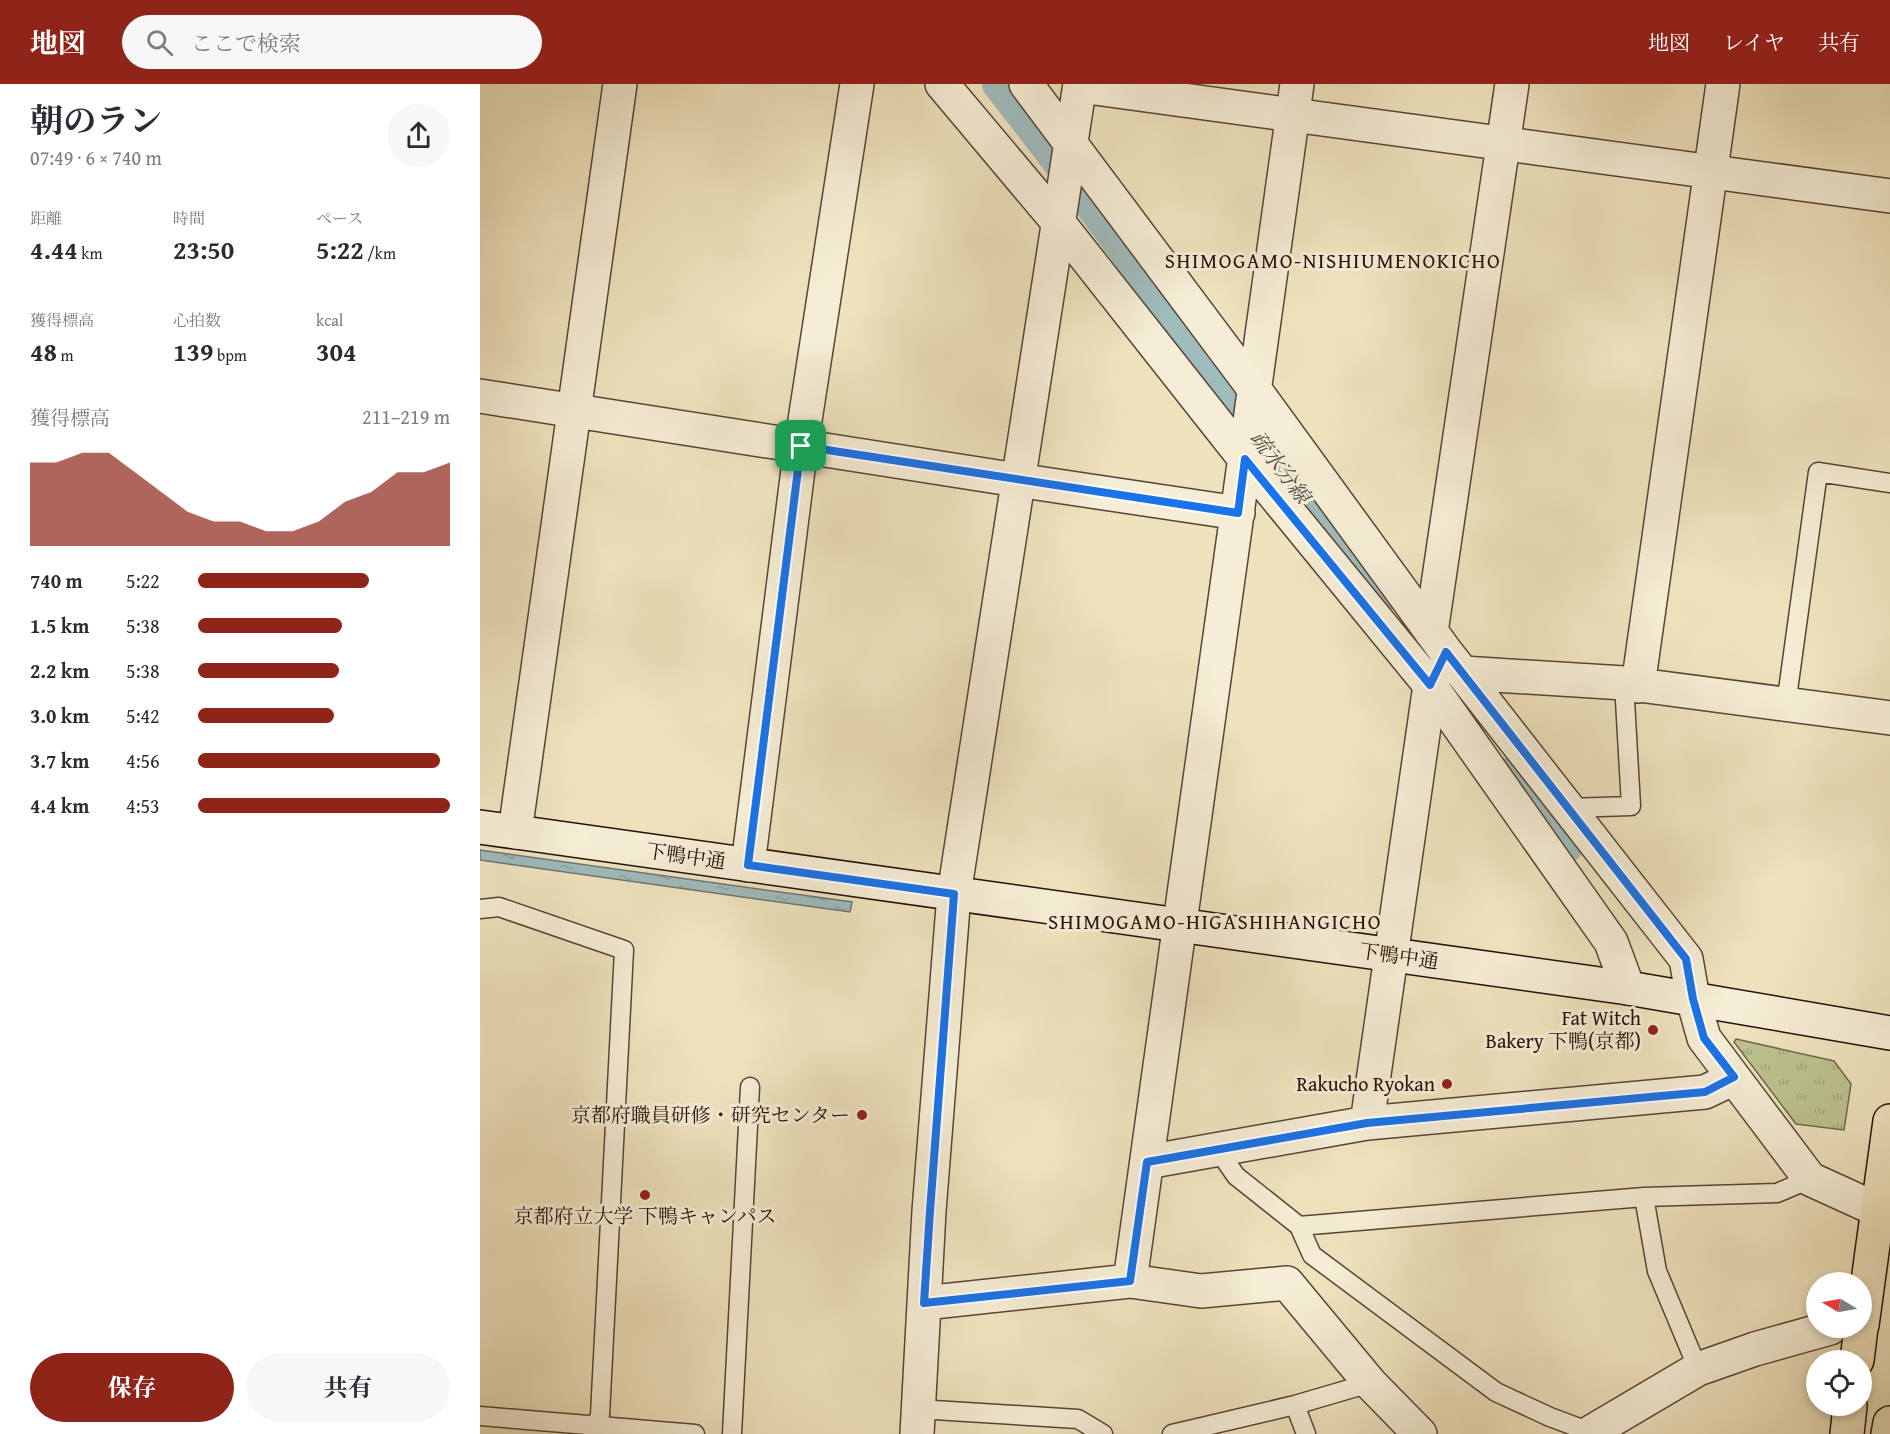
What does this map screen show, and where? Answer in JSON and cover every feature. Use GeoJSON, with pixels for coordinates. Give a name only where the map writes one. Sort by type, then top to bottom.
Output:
{"type":"FeatureCollection","features":[{"type":"Feature","properties":{"kind":"highway"},"geometry":{"type":"LineString","coordinates":[[1869,1272],[1890,1121]]}},
{"type":"Feature","properties":{"kind":"highway"},"geometry":{"type":"LineString","coordinates":[[1846,1434],[1849,1416]]}},
{"type":"Feature","properties":{"kind":"highway"},"geometry":{"type":"LineString","coordinates":[[1888,1434],[1890,1423]]}},
{"type":"Feature","properties":{"kind":"street"},"geometry":{"type":"LineString","coordinates":[[515,832],[620,84]]}},
{"type":"Feature","properties":{"kind":"street"},"geometry":{"type":"LineString","coordinates":[[748,865],[801,446],[857,84]]}},
{"type":"Feature","properties":{"kind":"street"},"geometry":{"type":"LineString","coordinates":[[942,84],[1058,222],[1245,459],[1430,685],[1611,942],[1628,988]]}},
{"type":"Feature","properties":{"kind":"street"},"geometry":{"type":"LineString","coordinates":[[1026,84],[1447,652],[1686,959],[1693,999],[1704,1038],[1810,1179],[1878,1210]]}},
{"type":"Feature","properties":{"kind":"street"},"geometry":{"type":"LineString","coordinates":[[1367,1123],[1430,685],[1447,652],[1512,84]]}},
{"type":"Feature","properties":{"kind":"street"},"geometry":{"type":"LineString","coordinates":[[1631,684],[1722,84]]}},
{"type":"Feature","properties":{"kind":"street"},"geometry":{"type":"LineString","coordinates":[[917,1422],[954,894],[1080,85],[1295,99],[1504,144],[1890,196]]}},
{"type":"Feature","properties":{"kind":"street"},"geometry":{"type":"LineString","coordinates":[[1130,1281],[1295,99]]}},
{"type":"Feature","properties":{"kind":"street"},"geometry":{"type":"LineString","coordinates":[[480,396],[1238,513]]}},
{"type":"Feature","properties":{"kind":"street"},"geometry":{"type":"LineString","coordinates":[[1447,652],[1631,684],[1890,718]]}},
{"type":"Feature","properties":{"kind":"street","name":"下鴨中通"},"geometry":{"type":"LineString","coordinates":[[480,827],[1628,988],[1890,1033]]}},
{"type":"Feature","properties":{"kind":"street"},"geometry":{"type":"LineString","coordinates":[[1147,1162],[1367,1123],[1705,1092],[1734,1077]]}},
{"type":"Feature","properties":{"kind":"street"},"geometry":{"type":"LineString","coordinates":[[924,1303],[1130,1281],[1201,1291],[1287,1283],[1370,1383],[1420,1434]]}},
{"type":"Feature","properties":{"kind":"street"},"geometry":{"type":"LineString","coordinates":[[1589,1433],[1698,1369],[1755,1349],[1806,1335]]}},
{"type":"Feature","properties":{"kind":"lane"},"geometry":{"type":"LineString","coordinates":[[1786,705],[1818,472],[1890,483]]}},
{"type":"Feature","properties":{"kind":"lane"},"geometry":{"type":"LineString","coordinates":[[1568,808],[1631,806],[1631,684]]}},
{"type":"Feature","properties":{"kind":"lane"},"geometry":{"type":"LineString","coordinates":[[480,909],[499,907],[624,950],[600,1415],[595,1430]]}},
{"type":"Feature","properties":{"kind":"lane"},"geometry":{"type":"LineString","coordinates":[[732,1434],[750,1087]]}},
{"type":"Feature","properties":{"kind":"lane"},"geometry":{"type":"LineString","coordinates":[[1218,1150],[1236,1176],[1299,1226],[1312,1255],[1496,1392],[1589,1433]]}},
{"type":"Feature","properties":{"kind":"lane"},"geometry":{"type":"LineString","coordinates":[[1299,1226],[1644,1197],[1777,1193],[1810,1179]]}},
{"type":"Feature","properties":{"kind":"lane"},"geometry":{"type":"LineString","coordinates":[[1644,1197],[1658,1272],[1698,1369]]}},
{"type":"Feature","properties":{"kind":"lane"},"geometry":{"type":"LineString","coordinates":[[1172,1434],[1294,1405],[1370,1383]]}},
{"type":"Feature","properties":{"kind":"lane"},"geometry":{"type":"LineString","coordinates":[[1294,1405],[1306,1434]]}},
{"type":"Feature","properties":{"kind":"lane"},"geometry":{"type":"LineString","coordinates":[[480,1416],[595,1430],[694,1434]]}},
{"type":"Feature","properties":{"kind":"lane"},"geometry":{"type":"LineString","coordinates":[[917,1422],[1078,1419],[1103,1434]]}},
{"type":"Feature","properties":{"kind":"green space"},"geometry":{"type":"Polygon","coordinates":[[[1736,1039],[1834,1061],[1851,1084],[1844,1130],[1796,1124],[1734,1042],[1736,1039]]]}},
{"type":"Feature","properties":{"kind":"water"},"geometry":{"type":"Polygon","coordinates":[[[480,850],[852,902],[850,912],[480,860],[480,850]]]}},
{"type":"Feature","properties":{"kind":"waterway","name":"疏水分線"},"geometry":{"type":"LineString","coordinates":[[998,84],[1095,211],[1379,599]]}},
{"type":"Feature","properties":{"kind":"waterway","name":"疏水分線"},"geometry":{"type":"LineString","coordinates":[[1510,773],[1567,847]]}},
{"type":"Feature","properties":{"kind":"place","name":"Fat Witch Bakery 下鴨(京都)"},"geometry":{"type":"Point","coordinates":[1653,1030]}},
{"type":"Feature","properties":{"kind":"place","name":"Rakucho Ryokan"},"geometry":{"type":"Point","coordinates":[1447,1084]}},
{"type":"Feature","properties":{"kind":"place","name":"京都府職員研修・研究センター"},"geometry":{"type":"Point","coordinates":[862,1115]}},
{"type":"Feature","properties":{"kind":"place","name":"京都府立大学 下鴨キャンパス"},"geometry":{"type":"Point","coordinates":[645,1195]}},
{"type":"Feature","properties":{"kind":"district","name":"SHIMOGAMO-NISHIUMENOKICHO"},"geometry":{"type":"Point","coordinates":[1333,261]}},
{"type":"Feature","properties":{"kind":"district","name":"SHIMOGAMO-HIGASHIHANGICHO"},"geometry":{"type":"Point","coordinates":[1215,922]}},
{"type":"Feature","properties":{"kind":"route"},"geometry":{"type":"LineString","coordinates":[[801,446],[1238,513],[1245,459],[1430,685],[1446,652],[1686,959],[1693,999],[1704,1038],[1734,1077],[1705,1092],[1367,1123],[1147,1162],[1130,1281],[924,1303],[954,894],[748,865],[801,446]]}}]}
